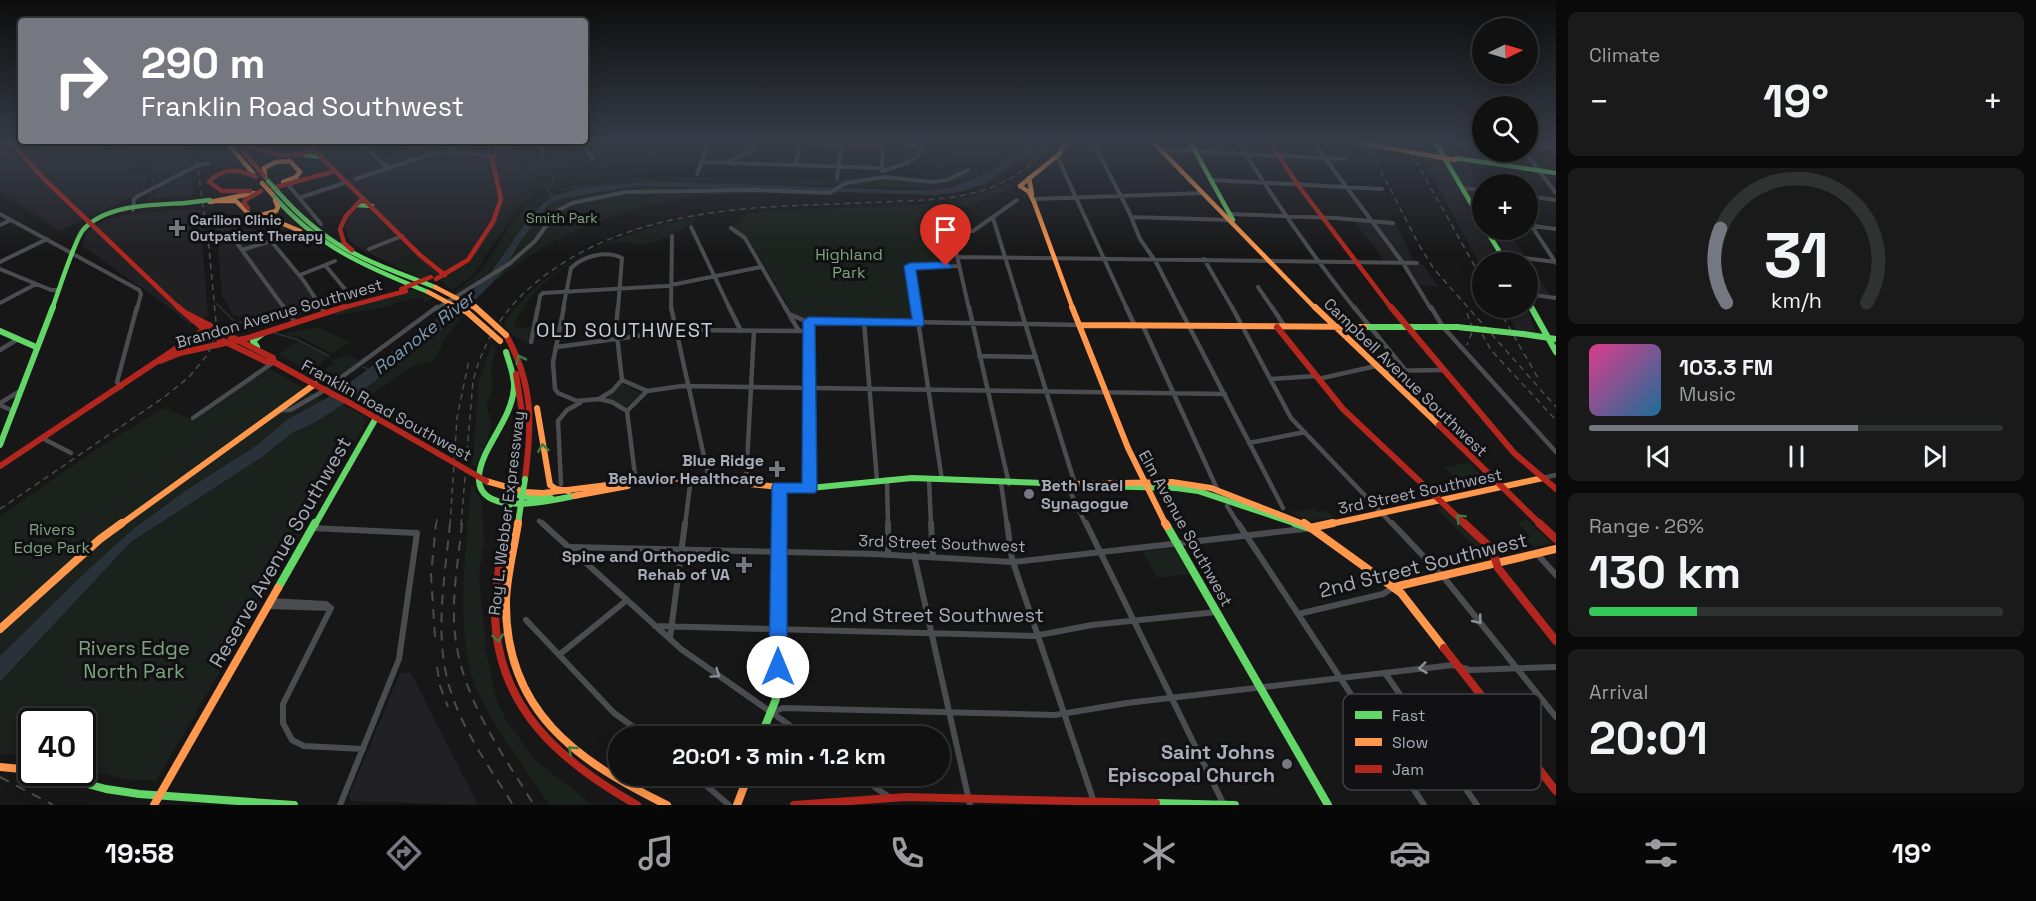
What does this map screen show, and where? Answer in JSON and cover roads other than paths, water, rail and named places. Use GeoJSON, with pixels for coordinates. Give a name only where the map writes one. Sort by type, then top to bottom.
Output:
{"type":"FeatureCollection","features":[{"type":"Feature","properties":{"kind":"main road","name":"Franklin Road Southwest"},"geometry":{"type":"LineString","coordinates":[[48,180],[187,314],[267,362],[274,362]]}},
{"type":"Feature","properties":{"kind":"main road"},"geometry":{"type":"LineString","coordinates":[[211,180],[209,182],[212,188],[220,191],[250,190]]}},
{"type":"Feature","properties":{"kind":"main road","name":"Roy L. Webber Expressway"},"geometry":{"type":"LineString","coordinates":[[265,180],[306,233],[340,255],[464,309],[486,326],[500,341],[518,377],[523,410],[496,591],[501,657],[510,687],[535,729],[557,754],[591,781],[637,805]]}},
{"type":"Feature","properties":{"kind":"main road"},"geometry":{"type":"LineString","coordinates":[[283,182],[289,180]]}},
{"type":"Feature","properties":{"kind":"main road"},"geometry":{"type":"LineString","coordinates":[[210,201],[295,180]]}},
{"type":"Feature","properties":{"kind":"main road"},"geometry":{"type":"LineString","coordinates":[[218,201],[303,180]]}},
{"type":"Feature","properties":{"kind":"main road"},"geometry":{"type":"LineString","coordinates":[[345,180],[426,261],[443,273]]}},
{"type":"Feature","properties":{"kind":"main road"},"geometry":{"type":"LineString","coordinates":[[348,182],[354,180]]}},
{"type":"Feature","properties":{"kind":"main road","name":"Brandon Avenue Southwest"},"geometry":{"type":"LineString","coordinates":[[233,341],[324,311],[403,290],[434,278],[470,258],[492,224],[500,206],[500,190],[496,180]]}},
{"type":"Feature","properties":{"kind":"main road","name":"Elm Avenue Southwest"},"geometry":{"type":"LineString","coordinates":[[1027,180],[1020,186],[1029,192],[1034,200],[1105,393],[1143,484],[1328,805]]}},
{"type":"Feature","properties":{"kind":"main road"},"geometry":{"type":"LineString","coordinates":[[1029,180],[1034,200]]}},
{"type":"Feature","properties":{"kind":"main road","name":"Campbell Avenue Southwest"},"geometry":{"type":"LineString","coordinates":[[1190,180],[1267,260],[1499,487],[1556,539]]}},
{"type":"Feature","properties":{"kind":"main road"},"geometry":{"type":"LineString","coordinates":[[1211,180],[1228,217]]}},
{"type":"Feature","properties":{"kind":"main road"},"geometry":{"type":"LineString","coordinates":[[1295,180],[1406,327],[1514,453],[1556,489]]}},
{"type":"Feature","properties":{"kind":"main road"},"geometry":{"type":"LineString","coordinates":[[1457,180],[1472,205]]}},
{"type":"Feature","properties":{"kind":"main road"},"geometry":{"type":"LineString","coordinates":[[261,191],[245,201],[254,215],[264,216],[276,211],[278,207],[275,195]]}},
{"type":"Feature","properties":{"kind":"main road","name":"Roy L. Webber Expressway"},"geometry":{"type":"LineString","coordinates":[[275,195],[318,235],[347,252],[435,287],[475,307],[506,335],[521,359],[528,377],[532,417],[506,601],[508,634],[519,678],[543,720],[569,748],[600,772],[667,805]]}},
{"type":"Feature","properties":{"kind":"main road"},"geometry":{"type":"LineString","coordinates":[[363,198],[341,223],[340,234],[349,249],[384,267]]}},
{"type":"Feature","properties":{"kind":"main road"},"geometry":{"type":"LineString","coordinates":[[0,445],[82,231],[91,223],[134,208],[236,201],[253,218],[281,223],[306,233]]}},
{"type":"Feature","properties":{"kind":"main road"},"geometry":{"type":"LineString","coordinates":[[354,206],[362,204],[372,206]]}},
{"type":"Feature","properties":{"kind":"main road","name":"Franklin Road Southwest"},"geometry":{"type":"LineString","coordinates":[[187,314],[191,321],[204,330],[269,356],[274,362],[503,491],[548,498],[615,490],[636,483]]}},
{"type":"Feature","properties":{"kind":"main road"},"geometry":{"type":"LineString","coordinates":[[1537,318],[1556,352]]}},
{"type":"Feature","properties":{"kind":"main road","name":"Brandon Avenue Southwest"},"geometry":{"type":"LineString","coordinates":[[160,361],[180,351],[262,334],[294,321]]}},
{"type":"Feature","properties":{"kind":"main road"},"geometry":{"type":"LineString","coordinates":[[1080,325],[1457,327],[1556,339]]}},
{"type":"Feature","properties":{"kind":"main road"},"geometry":{"type":"LineString","coordinates":[[1277,327],[1352,417],[1492,549],[1498,568],[1556,641]]}},
{"type":"Feature","properties":{"kind":"main road"},"geometry":{"type":"LineString","coordinates":[[0,466],[204,330]]}},
{"type":"Feature","properties":{"kind":"main road"},"geometry":{"type":"LineString","coordinates":[[0,331],[36,347]]}},
{"type":"Feature","properties":{"kind":"main road"},"geometry":{"type":"LineString","coordinates":[[262,334],[253,343],[269,356]]}},
{"type":"Feature","properties":{"kind":"main road"},"geometry":{"type":"LineString","coordinates":[[506,352],[513,376],[514,390],[508,410],[481,466],[478,484],[480,492],[492,501],[514,505],[578,495]]}},
{"type":"Feature","properties":{"kind":"main road"},"geometry":{"type":"LineString","coordinates":[[528,377],[535,396],[550,485],[556,489],[569,491]]}},
{"type":"Feature","properties":{"kind":"main road"},"geometry":{"type":"LineString","coordinates":[[0,629],[100,539],[318,386]]}},
{"type":"Feature","properties":{"kind":"main road","name":"Reserve Avenue Southwest"},"geometry":{"type":"LineString","coordinates":[[154,805],[376,418]]}},
{"type":"Feature","properties":{"kind":"main road","name":"Franklin Road Southwest"},"geometry":{"type":"LineString","coordinates":[[486,480],[533,493],[691,478],[810,489],[887,479],[1009,484],[1143,484],[1217,494],[1293,517],[1394,587],[1414,607],[1482,694]]}},
{"type":"Feature","properties":{"kind":"main road","name":"3rd Street Southwest"},"geometry":{"type":"LineString","coordinates":[[1310,528],[1543,478]]}},
{"type":"Feature","properties":{"kind":"main road"},"geometry":{"type":"LineString","coordinates":[[765,726],[776,699],[780,487]]}},
{"type":"Feature","properties":{"kind":"main road","name":"2nd Street Southwest"},"geometry":{"type":"LineString","coordinates":[[1394,587],[1556,549]]}},
{"type":"Feature","properties":{"kind":"main road"},"geometry":{"type":"LineString","coordinates":[[0,767],[18,769]]}},
{"type":"Feature","properties":{"kind":"main road","name":"Franklin Road Southwest"},"geometry":{"type":"LineString","coordinates":[[1541,771],[1556,791]]}},
{"type":"Feature","properties":{"kind":"main road"},"geometry":{"type":"LineString","coordinates":[[95,786],[139,794],[294,805]]}},
{"type":"Feature","properties":{"kind":"main road"},"geometry":{"type":"LineString","coordinates":[[737,805],[744,786]]}},
{"type":"Feature","properties":{"kind":"main road"},"geometry":{"type":"LineString","coordinates":[[794,805],[889,797],[969,802],[1234,805]]}},
{"type":"Feature","properties":{"kind":"street"},"geometry":{"type":"LineString","coordinates":[[134,208],[135,199],[171,180]]}},
{"type":"Feature","properties":{"kind":"street"},"geometry":{"type":"LineString","coordinates":[[281,410],[290,410],[333,385],[374,352],[459,292],[509,264],[535,241],[559,209],[592,197],[638,191],[830,192],[844,184],[869,180]]}},
{"type":"Feature","properties":{"kind":"street"},"geometry":{"type":"LineString","coordinates":[[902,180],[927,183],[948,180]]}},
{"type":"Feature","properties":{"kind":"street"},"geometry":{"type":"LineString","coordinates":[[1068,180],[1135,326]]}},
{"type":"Feature","properties":{"kind":"street"},"geometry":{"type":"LineString","coordinates":[[1113,180],[1283,508]]}},
{"type":"Feature","properties":{"kind":"street"},"geometry":{"type":"LineString","coordinates":[[1211,180],[1382,189]]}},
{"type":"Feature","properties":{"kind":"street"},"geometry":{"type":"LineString","coordinates":[[1261,180],[1317,261],[1406,371]]}},
{"type":"Feature","properties":{"kind":"street"},"geometry":{"type":"LineString","coordinates":[[1342,180],[1403,263],[1443,327],[1556,452]]}},
{"type":"Feature","properties":{"kind":"street"},"geometry":{"type":"LineString","coordinates":[[1546,180],[1556,193]]}},
{"type":"Feature","properties":{"kind":"street"},"geometry":{"type":"LineString","coordinates":[[299,198],[348,182]]}},
{"type":"Feature","properties":{"kind":"street"},"geometry":{"type":"LineString","coordinates":[[290,187],[321,224]]}},
{"type":"Feature","properties":{"kind":"street"},"geometry":{"type":"LineString","coordinates":[[1462,188],[1472,189]]}},
{"type":"Feature","properties":{"kind":"street"},"geometry":{"type":"LineString","coordinates":[[1034,200],[1203,193]]}},
{"type":"Feature","properties":{"kind":"street"},"geometry":{"type":"LineString","coordinates":[[1538,198],[1556,200]]}},
{"type":"Feature","properties":{"kind":"street"},"geometry":{"type":"LineString","coordinates":[[951,232],[973,231],[1017,200]]}},
{"type":"Feature","properties":{"kind":"street"},"geometry":{"type":"LineString","coordinates":[[946,207],[1009,484]]}},
{"type":"Feature","properties":{"kind":"street"},"geometry":{"type":"LineString","coordinates":[[0,213],[141,292],[118,376],[117,384],[120,387]]}},
{"type":"Feature","properties":{"kind":"street"},"geometry":{"type":"LineString","coordinates":[[1131,217],[1285,216],[1393,223]]}},
{"type":"Feature","properties":{"kind":"street"},"geometry":{"type":"LineString","coordinates":[[993,218],[1075,484]]}},
{"type":"Feature","properties":{"kind":"street"},"geometry":{"type":"LineString","coordinates":[[0,225],[11,220]]}},
{"type":"Feature","properties":{"kind":"street"},"geometry":{"type":"LineString","coordinates":[[691,227],[741,331]]}},
{"type":"Feature","properties":{"kind":"street"},"geometry":{"type":"LineString","coordinates":[[1538,227],[1556,230]]}},
{"type":"Feature","properties":{"kind":"street"},"geometry":{"type":"LineString","coordinates":[[731,228],[744,237],[799,331]]}},
{"type":"Feature","properties":{"kind":"street"},"geometry":{"type":"LineString","coordinates":[[231,236],[294,321]]}},
{"type":"Feature","properties":{"kind":"street"},"geometry":{"type":"LineString","coordinates":[[369,249],[402,236]]}},
{"type":"Feature","properties":{"kind":"street"},"geometry":{"type":"LineString","coordinates":[[672,237],[671,308],[709,479]]}},
{"type":"Feature","properties":{"kind":"street"},"geometry":{"type":"LineString","coordinates":[[1538,238],[1556,262]]}},
{"type":"Feature","properties":{"kind":"street"},"geometry":{"type":"LineString","coordinates":[[0,262],[47,239]]}},
{"type":"Feature","properties":{"kind":"street"},"geometry":{"type":"LineString","coordinates":[[242,250],[270,241],[300,275],[324,311]]}},
{"type":"Feature","properties":{"kind":"street"},"geometry":{"type":"LineString","coordinates":[[622,380],[616,339],[622,258],[612,254],[577,262],[571,268],[553,362],[555,389],[564,396],[583,401],[599,399],[612,402],[627,411]]}},
{"type":"Feature","properties":{"kind":"street"},"geometry":{"type":"LineString","coordinates":[[957,257],[1418,263]]}},
{"type":"Feature","properties":{"kind":"street"},"geometry":{"type":"LineString","coordinates":[[1204,260],[1244,327],[1291,418],[1441,575],[1538,694]]}},
{"type":"Feature","properties":{"kind":"street"},"geometry":{"type":"LineString","coordinates":[[1538,260],[1556,262]]}},
{"type":"Feature","properties":{"kind":"street"},"geometry":{"type":"LineString","coordinates":[[300,275],[335,261]]}},
{"type":"Feature","properties":{"kind":"street"},"geometry":{"type":"LineString","coordinates":[[325,265],[349,294]]}},
{"type":"Feature","properties":{"kind":"street"},"geometry":{"type":"LineString","coordinates":[[942,480],[910,267],[959,266]]}},
{"type":"Feature","properties":{"kind":"street"},"geometry":{"type":"LineString","coordinates":[[531,342],[540,296],[545,292],[670,285],[761,267]]}},
{"type":"Feature","properties":{"kind":"street"},"geometry":{"type":"LineString","coordinates":[[0,269],[51,290],[59,290]]}},
{"type":"Feature","properties":{"kind":"street"},"geometry":{"type":"LineString","coordinates":[[0,303],[36,284]]}},
{"type":"Feature","properties":{"kind":"street"},"geometry":{"type":"LineString","coordinates":[[1258,287],[1285,327]]}},
{"type":"Feature","properties":{"kind":"street"},"geometry":{"type":"LineString","coordinates":[[1538,296],[1556,298]]}},
{"type":"Feature","properties":{"kind":"street"},"geometry":{"type":"LineString","coordinates":[[789,314],[809,321],[1080,325]]}},
{"type":"Feature","properties":{"kind":"street"},"geometry":{"type":"LineString","coordinates":[[809,321],[810,489]]}},
{"type":"Feature","properties":{"kind":"street"},"geometry":{"type":"LineString","coordinates":[[864,322],[877,480]]}},
{"type":"Feature","properties":{"kind":"street"},"geometry":{"type":"LineString","coordinates":[[1143,326],[1217,494]]}},
{"type":"Feature","properties":{"kind":"street"},"geometry":{"type":"LineString","coordinates":[[557,347],[676,330],[808,331]]}},
{"type":"Feature","properties":{"kind":"street"},"geometry":{"type":"LineString","coordinates":[[746,482],[754,331]]}},
{"type":"Feature","properties":{"kind":"street"},"geometry":{"type":"LineString","coordinates":[[0,350],[18,339]]}},
{"type":"Feature","properties":{"kind":"street"},"geometry":{"type":"LineString","coordinates":[[979,356],[1036,357]]}},
{"type":"Feature","properties":{"kind":"street"},"geometry":{"type":"LineString","coordinates":[[193,418],[274,362]]}},
{"type":"Feature","properties":{"kind":"street"},"geometry":{"type":"LineString","coordinates":[[1271,379],[1317,377],[1376,366]]}},
{"type":"Feature","properties":{"kind":"street"},"geometry":{"type":"LineString","coordinates":[[1382,371],[1443,370]]}},
{"type":"Feature","properties":{"kind":"street"},"geometry":{"type":"LineString","coordinates":[[622,380],[647,392],[688,387],[751,387],[1225,394]]}},
{"type":"Feature","properties":{"kind":"street"},"geometry":{"type":"LineString","coordinates":[[599,399],[612,391],[622,380]]}},
{"type":"Feature","properties":{"kind":"street"},"geometry":{"type":"LineString","coordinates":[[13,411],[0,404],[20,391]]}},
{"type":"Feature","properties":{"kind":"street"},"geometry":{"type":"LineString","coordinates":[[627,411],[647,392]]}},
{"type":"Feature","properties":{"kind":"street"},"geometry":{"type":"LineString","coordinates":[[561,484],[558,421],[567,410],[583,401]]}},
{"type":"Feature","properties":{"kind":"street"},"geometry":{"type":"LineString","coordinates":[[627,411],[636,483]]}},
{"type":"Feature","properties":{"kind":"street"},"geometry":{"type":"LineString","coordinates":[[1249,442],[1305,432]]}},
{"type":"Feature","properties":{"kind":"street"},"geometry":{"type":"LineString","coordinates":[[42,438],[71,453]]}},
{"type":"Feature","properties":{"kind":"street","name":"3rd Street Southwest"},"geometry":{"type":"LineString","coordinates":[[1543,478],[1556,475]]}},
{"type":"Feature","properties":{"kind":"street"},"geometry":{"type":"LineString","coordinates":[[670,638],[691,478]]}},
{"type":"Feature","properties":{"kind":"street"},"geometry":{"type":"LineString","coordinates":[[887,479],[888,554]]}},
{"type":"Feature","properties":{"kind":"street"},"geometry":{"type":"LineString","coordinates":[[929,479],[933,557]]}},
{"type":"Feature","properties":{"kind":"street"},"geometry":{"type":"LineString","coordinates":[[1001,483],[1013,562],[1094,803]]}},
{"type":"Feature","properties":{"kind":"street"},"geometry":{"type":"LineString","coordinates":[[1067,485],[1224,805]]}},
{"type":"Feature","properties":{"kind":"street"},"geometry":{"type":"LineString","coordinates":[[1227,506],[1351,694]]}},
{"type":"Feature","properties":{"kind":"street"},"geometry":{"type":"LineString","coordinates":[[539,521],[571,547],[655,626],[790,726]]}},
{"type":"Feature","properties":{"kind":"street"},"geometry":{"type":"LineString","coordinates":[[312,528],[417,533],[399,659],[340,805]]}},
{"type":"Feature","properties":{"kind":"street","name":"3rd Street Southwest"},"geometry":{"type":"LineString","coordinates":[[571,547],[888,554],[1013,562],[1310,528]]}},
{"type":"Feature","properties":{"kind":"street"},"geometry":{"type":"LineString","coordinates":[[1537,554],[1556,575]]}},
{"type":"Feature","properties":{"kind":"street"},"geometry":{"type":"LineString","coordinates":[[914,555],[969,802]]}},
{"type":"Feature","properties":{"kind":"street","name":"2nd Street Southwest"},"geometry":{"type":"LineString","coordinates":[[1298,614],[1383,594],[1394,587]]}},
{"type":"Feature","properties":{"kind":"street"},"geometry":{"type":"LineString","coordinates":[[559,655],[627,600]]}},
{"type":"Feature","properties":{"kind":"street"},"geometry":{"type":"LineString","coordinates":[[269,604],[331,608],[284,704],[280,716],[281,724],[288,735],[303,746],[363,749]]}},
{"type":"Feature","properties":{"kind":"street","name":"2nd Street Southwest"},"geometry":{"type":"LineString","coordinates":[[655,626],[1038,636],[1092,625],[1217,612]]}},
{"type":"Feature","properties":{"kind":"street"},"geometry":{"type":"LineString","coordinates":[[526,620],[614,713],[632,726]]}},
{"type":"Feature","properties":{"kind":"street"},"geometry":{"type":"LineString","coordinates":[[770,713],[783,708],[1064,714],[1172,697],[1453,665],[1470,670],[1556,667]]}},
{"type":"Feature","properties":{"kind":"street"},"geometry":{"type":"LineString","coordinates":[[1385,673],[1400,694]]}},
{"type":"Feature","properties":{"kind":"street"},"geometry":{"type":"LineString","coordinates":[[1541,698],[1556,717]]}},
{"type":"Feature","properties":{"kind":"street"},"geometry":{"type":"LineString","coordinates":[[707,786],[729,805]]}},
{"type":"Feature","properties":{"kind":"street"},"geometry":{"type":"LineString","coordinates":[[873,786],[889,797]]}},
{"type":"Feature","properties":{"kind":"street"},"geometry":{"type":"LineString","coordinates":[[1414,790],[1424,805]]}},
{"type":"Feature","properties":{"kind":"street"},"geometry":{"type":"LineString","coordinates":[[1467,790],[1477,805]]}},
{"type":"Feature","properties":{"kind":"water","name":"Roanoke River"},"geometry":{"type":"Polygon","coordinates":[[[991,180],[960,192],[935,195],[634,186],[561,199],[549,204],[520,242],[502,273],[460,315],[353,398],[314,423],[292,433],[262,457],[131,542],[0,682],[0,656],[132,530],[185,491],[257,445],[288,419],[334,394],[465,298],[488,276],[531,215],[551,196],[582,188],[649,181],[925,190],[939,189],[967,181],[991,180]]]}},
{"type":"Feature","properties":{"kind":"waterway"},"geometry":{"type":"LineString","coordinates":[[152,186],[153,180]]}},
{"type":"Feature","properties":{"kind":"waterway"},"geometry":{"type":"LineString","coordinates":[[552,196],[548,190],[553,180]]}},
{"type":"Feature","properties":{"kind":"waterway"},"geometry":{"type":"LineString","coordinates":[[149,204],[151,192]]}},
{"type":"Feature","properties":{"kind":"waterway"},"geometry":{"type":"LineString","coordinates":[[216,303],[234,321],[261,327]]}},
{"type":"Feature","properties":{"kind":"waterway"},"geometry":{"type":"LineString","coordinates":[[274,333],[296,339],[329,356]]}},
{"type":"Feature","properties":{"kind":"waterway","name":"Roanoke River"},"geometry":{"type":"LineString","coordinates":[[363,367],[368,369]]}},
{"type":"Feature","properties":{"kind":"railway"},"geometry":{"type":"LineString","coordinates":[[0,509],[163,398],[189,377],[208,354],[214,338],[216,322],[199,180]]}},
{"type":"Feature","properties":{"kind":"railway"},"geometry":{"type":"LineString","coordinates":[[461,525],[473,381],[479,363],[486,345],[505,314],[530,288],[560,265],[582,252],[629,232],[653,224],[703,214],[770,207],[931,200],[975,193],[1007,180]]}},
{"type":"Feature","properties":{"kind":"railway"},"geometry":{"type":"LineString","coordinates":[[1385,180],[1434,269],[1556,407]]}},
{"type":"Feature","properties":{"kind":"railway"},"geometry":{"type":"LineString","coordinates":[[1426,180],[1472,261]]}},
{"type":"Feature","properties":{"kind":"railway"},"geometry":{"type":"LineString","coordinates":[[1467,313],[1473,330],[1467,345]]}},
{"type":"Feature","properties":{"kind":"railway"},"geometry":{"type":"LineString","coordinates":[[1504,318],[1538,378]]}},
{"type":"Feature","properties":{"kind":"railway"},"geometry":{"type":"LineString","coordinates":[[1477,325],[1491,350],[1554,418]]}},
{"type":"Feature","properties":{"kind":"railway"},"geometry":{"type":"LineString","coordinates":[[450,525],[457,418],[469,360]]}},
{"type":"Feature","properties":{"kind":"railway"},"geometry":{"type":"LineString","coordinates":[[436,525],[438,515]]}},
{"type":"Feature","properties":{"kind":"railway"},"geometry":{"type":"LineString","coordinates":[[435,637],[431,575],[436,523]]}},
{"type":"Feature","properties":{"kind":"railway"},"geometry":{"type":"LineString","coordinates":[[450,523],[441,629],[446,671],[451,692],[463,722],[513,805]]}},
{"type":"Feature","properties":{"kind":"railway"},"geometry":{"type":"LineString","coordinates":[[462,523],[454,607],[457,645],[462,670],[481,717],[534,805]]}},
{"type":"Feature","properties":{"kind":"railway"},"geometry":{"type":"LineString","coordinates":[[437,667],[440,686],[448,707]]}},
{"type":"Feature","properties":{"kind":"railway"},"geometry":{"type":"LineString","coordinates":[[0,777],[53,805]]}},
{"type":"Feature","properties":{"kind":"place","name":"Carilion Clinic Outpatient Therapy"},"geometry":{"type":"Point","coordinates":[177,228]}},
{"type":"Feature","properties":{"kind":"place","name":"Blue Ridge Behavior Healthcare"},"geometry":{"type":"Point","coordinates":[777,469]}},
{"type":"Feature","properties":{"kind":"place","name":"Beth Israel Synagogue"},"geometry":{"type":"Point","coordinates":[1029,494]}},
{"type":"Feature","properties":{"kind":"place","name":"Spine and Orthopedic Rehab of VA"},"geometry":{"type":"Point","coordinates":[744,565]}},
{"type":"Feature","properties":{"kind":"place","name":"Saint Johns Episcopal Church"},"geometry":{"type":"Point","coordinates":[1287,764]}},
{"type":"Feature","properties":{"kind":"district","name":"OLD SOUTHWEST"},"geometry":{"type":"Point","coordinates":[625,330]}},
{"type":"Feature","properties":{"kind":"park label","name":"Smith Park"},"geometry":{"type":"Point","coordinates":[562,218]}},
{"type":"Feature","properties":{"kind":"park label","name":"Highland Park"},"geometry":{"type":"Point","coordinates":[849,263]}},
{"type":"Feature","properties":{"kind":"park label","name":"Rivers Edge Park"},"geometry":{"type":"Point","coordinates":[52,538]}},
{"type":"Feature","properties":{"kind":"park label","name":"Rivers Edge North Park"},"geometry":{"type":"Point","coordinates":[134,660]}}]}
